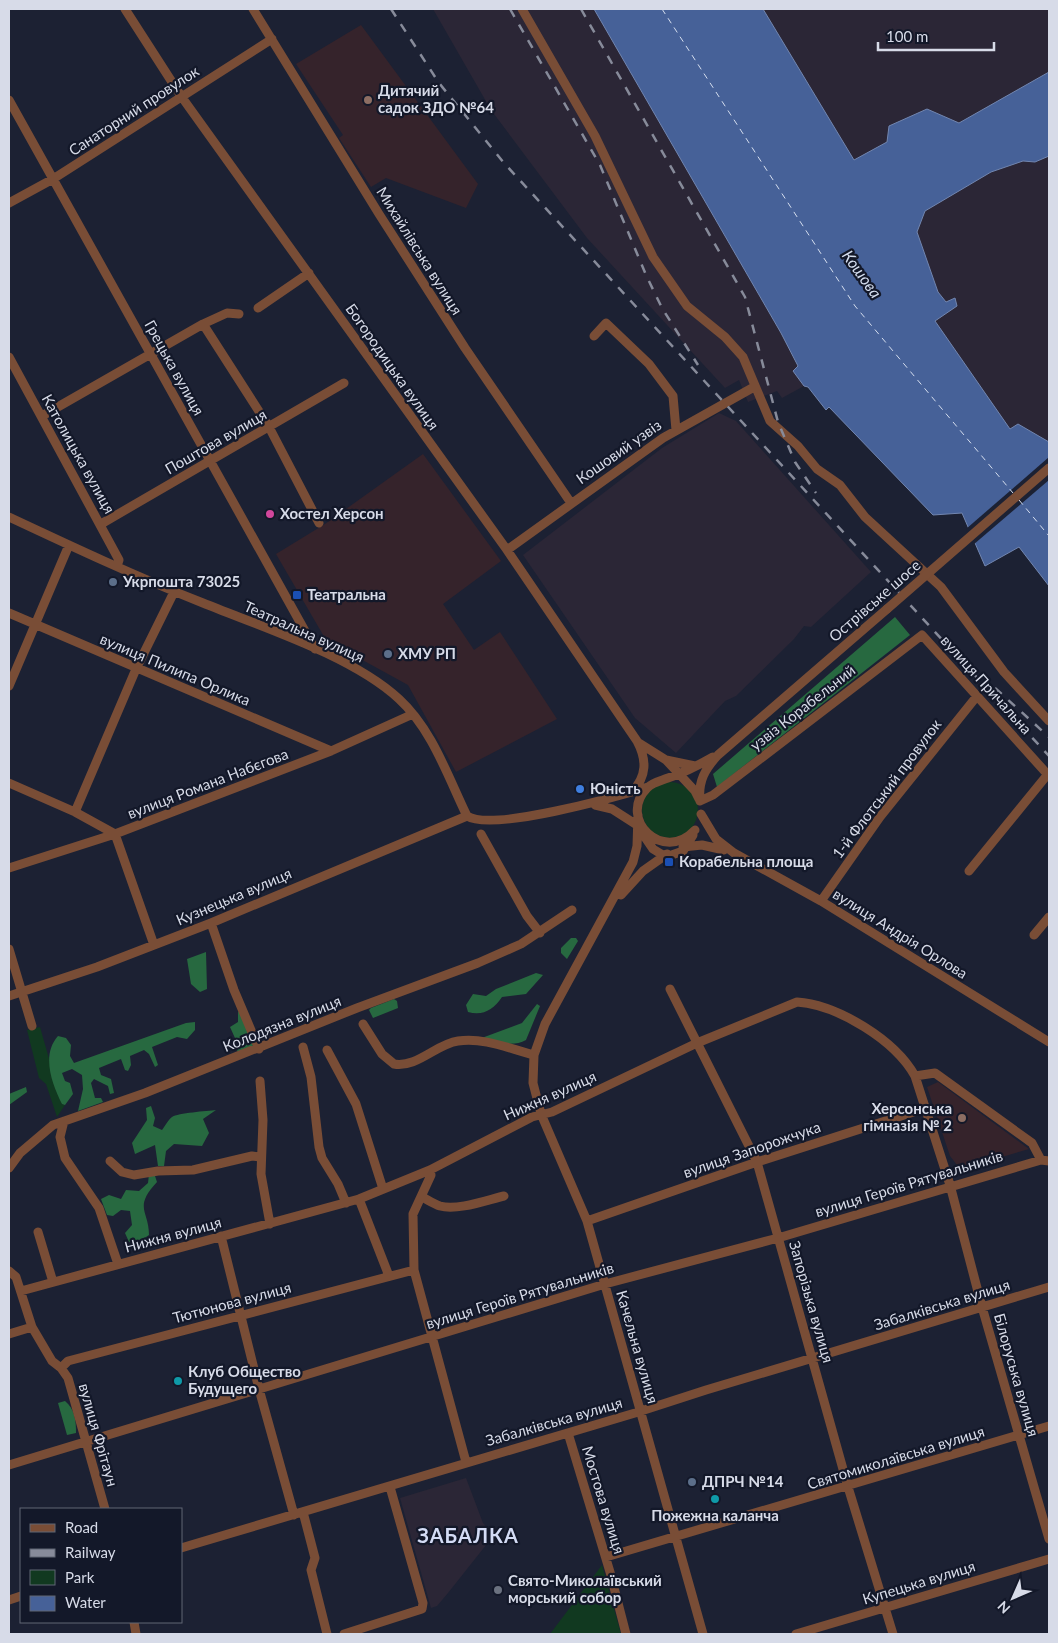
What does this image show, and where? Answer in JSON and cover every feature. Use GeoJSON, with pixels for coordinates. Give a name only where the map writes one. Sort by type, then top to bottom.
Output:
{"type":"FeatureCollection","features":[{"type":"Feature","properties":{"kind":"street","name":"Богородицька вулиця"},"geometry":{"type":"LineString","coordinates":[[125,9],[182,96],[507,550],[637,741],[645,758],[648,787]]}},
{"type":"Feature","properties":{"kind":"street","name":"Михайлівська вулиця"},"geometry":{"type":"LineString","coordinates":[[253,9],[379,214],[465,348],[571,503]]}},
{"type":"Feature","properties":{"kind":"street"},"geometry":{"type":"LineString","coordinates":[[522,9],[595,136],[653,257],[687,306],[725,338],[743,357],[754,387],[770,421],[798,446],[817,469],[840,485],[866,517],[941,587],[1004,672],[1049,721]]}},
{"type":"Feature","properties":{"kind":"street","name":"Санаторний провулок"},"geometry":{"type":"LineString","coordinates":[[9,204],[53,179],[272,39]]}},
{"type":"Feature","properties":{"kind":"street","name":"Грецька вулиця"},"geometry":{"type":"LineString","coordinates":[[9,100],[315,649]]}},
{"type":"Feature","properties":{"kind":"street"},"geometry":{"type":"LineString","coordinates":[[258,308],[309,274]]}},
{"type":"Feature","properties":{"kind":"street"},"geometry":{"type":"LineString","coordinates":[[42,416],[204,324],[227,313],[239,314]]}},
{"type":"Feature","properties":{"kind":"street"},"geometry":{"type":"LineString","coordinates":[[594,336],[606,323],[649,364],[673,396],[676,430]]}},
{"type":"Feature","properties":{"kind":"street"},"geometry":{"type":"LineString","coordinates":[[204,324],[269,427],[319,523]]}},
{"type":"Feature","properties":{"kind":"street","name":"Католицька вулиця"},"geometry":{"type":"LineString","coordinates":[[9,357],[101,524],[119,560],[117,566]]}},
{"type":"Feature","properties":{"kind":"street","name":"Поштова вулиця"},"geometry":{"type":"LineString","coordinates":[[101,524],[344,384]]}},
{"type":"Feature","properties":{"kind":"street","name":"Кошовий узвіз"},"geometry":{"type":"LineString","coordinates":[[507,550],[676,430],[754,387]]}},
{"type":"Feature","properties":{"kind":"street","name":"Острівське шосе"},"geometry":{"type":"LineString","coordinates":[[700,801],[702,778],[718,755],[1049,468]]}},
{"type":"Feature","properties":{"kind":"street","name":"Театральна вулиця"},"geometry":{"type":"LineString","coordinates":[[9,517],[174,592],[315,649],[379,681],[413,714],[429,739],[467,816]]}},
{"type":"Feature","properties":{"kind":"street"},"geometry":{"type":"LineString","coordinates":[[9,686],[69,545]]}},
{"type":"Feature","properties":{"kind":"street"},"geometry":{"type":"LineString","coordinates":[[75,812],[136,669],[174,592]]}},
{"type":"Feature","properties":{"kind":"street","name":"вулиця Пилипа Орлика"},"geometry":{"type":"LineString","coordinates":[[9,613],[331,751]]}},
{"type":"Feature","properties":{"kind":"street","name":"вулиця Причальна"},"geometry":{"type":"LineString","coordinates":[[922,635],[1048,775]]}},
{"type":"Feature","properties":{"kind":"street","name":"узвіз Корабельний"},"geometry":{"type":"LineString","coordinates":[[700,801],[713,795],[922,635]]}},
{"type":"Feature","properties":{"kind":"street","name":"1-й Флотський провулок"},"geometry":{"type":"LineString","coordinates":[[821,901],[880,817],[977,696]]}},
{"type":"Feature","properties":{"kind":"street","name":"вулиця Романа Набєгова"},"geometry":{"type":"LineString","coordinates":[[9,868],[115,834],[331,751],[413,714]]}},
{"type":"Feature","properties":{"kind":"street","name":"Богородицька вулиця"},"geometry":{"type":"LineString","coordinates":[[637,741],[666,760],[687,784]]}},
{"type":"Feature","properties":{"kind":"street","name":"Острівське шосе"},"geometry":{"type":"LineString","coordinates":[[667,779],[718,755]]}},
{"type":"Feature","properties":{"kind":"street"},"geometry":{"type":"LineString","coordinates":[[632,792],[643,776],[645,758]]}},
{"type":"Feature","properties":{"kind":"street","name":"Богородицька вулиця"},"geometry":{"type":"LineString","coordinates":[[666,760],[695,766]]}},
{"type":"Feature","properties":{"kind":"street"},"geometry":{"type":"LineString","coordinates":[[969,871],[1048,775]]}},
{"type":"Feature","properties":{"kind":"street"},"geometry":{"type":"LineString","coordinates":[[467,816],[476,821],[497,820],[590,804],[648,787],[667,779],[687,784],[695,791],[700,801],[701,814],[695,830],[681,846],[679,854],[671,857],[663,856],[647,844],[638,825]]}},
{"type":"Feature","properties":{"kind":"street"},"geometry":{"type":"LineString","coordinates":[[9,782],[75,812],[115,834],[154,945]]}},
{"type":"Feature","properties":{"kind":"street"},"geometry":{"type":"LineString","coordinates":[[647,834],[641,825],[638,805],[648,787]]}},
{"type":"Feature","properties":{"kind":"street"},"geometry":{"type":"LineString","coordinates":[[590,804],[605,806],[626,816],[647,834],[666,843],[681,846]]}},
{"type":"Feature","properties":{"kind":"street","name":"вулиця Андрія Орлова"},"geometry":{"type":"LineString","coordinates":[[701,814],[716,839],[734,853],[821,901],[1048,1039]]}},
{"type":"Feature","properties":{"kind":"street","name":"Качельна вулиця"},"geometry":{"type":"LineString","coordinates":[[638,815],[637,840],[633,862],[545,1024],[534,1055],[533,1083],[541,1114],[587,1222],[703,1634]]}},
{"type":"Feature","properties":{"kind":"street","name":"Кузнецька вулиця"},"geometry":{"type":"LineString","coordinates":[[9,996],[98,967],[211,923],[467,816]]}},
{"type":"Feature","properties":{"kind":"street"},"geometry":{"type":"LineString","coordinates":[[626,816],[637,840]]}},
{"type":"Feature","properties":{"kind":"street"},"geometry":{"type":"LineString","coordinates":[[481,834],[527,916],[540,932]]}},
{"type":"Feature","properties":{"kind":"street","name":"вулиця Андрія Орлова"},"geometry":{"type":"LineString","coordinates":[[681,846],[711,846],[734,853]]}},
{"type":"Feature","properties":{"kind":"street","name":"Качельна вулиця"},"geometry":{"type":"LineString","coordinates":[[608,911],[643,871],[663,856],[681,846]]}},
{"type":"Feature","properties":{"kind":"street","name":"Колодязна вулиця"},"geometry":{"type":"LineString","coordinates":[[9,1168],[20,1153],[45,1130],[64,1121],[145,1093],[356,1008],[478,963],[520,944],[572,910]]}},
{"type":"Feature","properties":{"kind":"street"},"geometry":{"type":"LineString","coordinates":[[1034,935],[1049,916]]}},
{"type":"Feature","properties":{"kind":"street"},"geometry":{"type":"LineString","coordinates":[[211,923],[234,990],[258,1049]]}},
{"type":"Feature","properties":{"kind":"street"},"geometry":{"type":"LineString","coordinates":[[9,949],[32,1026]]}},
{"type":"Feature","properties":{"kind":"street","name":"Запорізька вулиця"},"geometry":{"type":"LineString","coordinates":[[670,989],[757,1162],[848,1487],[893,1634]]}},
{"type":"Feature","properties":{"kind":"street","name":"Нижня вулиця"},"geometry":{"type":"LineString","coordinates":[[21,1291],[359,1199],[430,1170],[541,1114],[552,1112],[697,1043],[797,1002],[805,1002],[841,1016],[885,1040],[901,1054],[915,1076]]}},
{"type":"Feature","properties":{"kind":"street"},"geometry":{"type":"LineString","coordinates":[[363,1024],[382,1054],[394,1064],[407,1063],[451,1043],[466,1040],[495,1044],[534,1055]]}},
{"type":"Feature","properties":{"kind":"street"},"geometry":{"type":"LineString","coordinates":[[303,1048],[311,1077],[322,1158],[338,1184],[346,1203]]}},
{"type":"Feature","properties":{"kind":"street"},"geometry":{"type":"LineString","coordinates":[[327,1050],[356,1104],[383,1189]]}},
{"type":"Feature","properties":{"kind":"street"},"geometry":{"type":"LineString","coordinates":[[915,1076],[935,1073],[1032,1143],[1045,1160]]}},
{"type":"Feature","properties":{"kind":"street","name":"Білоруська вулиця"},"geometry":{"type":"LineString","coordinates":[[915,1076],[950,1185],[982,1307],[1049,1539]]}},
{"type":"Feature","properties":{"kind":"street"},"geometry":{"type":"LineString","coordinates":[[260,1081],[263,1120],[260,1157],[263,1190],[270,1224]]}},
{"type":"Feature","properties":{"kind":"street","name":"вулиця Запорожчука"},"geometry":{"type":"LineString","coordinates":[[587,1222],[757,1162],[926,1108]]}},
{"type":"Feature","properties":{"kind":"street"},"geometry":{"type":"LineString","coordinates":[[64,1121],[60,1136],[65,1158],[99,1208],[118,1264]]}},
{"type":"Feature","properties":{"kind":"street"},"geometry":{"type":"LineString","coordinates":[[110,1161],[122,1172],[134,1175],[158,1171],[193,1170],[252,1156],[260,1157]]}},
{"type":"Feature","properties":{"kind":"street","name":"вулиця Героїв Рятувальників"},"geometry":{"type":"LineString","coordinates":[[9,1465],[605,1284],[778,1238],[950,1185],[1045,1160]]}},
{"type":"Feature","properties":{"kind":"street"},"geometry":{"type":"LineString","coordinates":[[430,1170],[431,1176],[412,1220],[414,1270],[434,1337],[466,1462]]}},
{"type":"Feature","properties":{"kind":"street"},"geometry":{"type":"LineString","coordinates":[[422,1197],[439,1205],[448,1206],[475,1204],[504,1196]]}},
{"type":"Feature","properties":{"kind":"street"},"geometry":{"type":"LineString","coordinates":[[359,1199],[389,1276]]}},
{"type":"Feature","properties":{"kind":"street"},"geometry":{"type":"LineString","coordinates":[[38,1232],[52,1282]]}},
{"type":"Feature","properties":{"kind":"street"},"geometry":{"type":"LineString","coordinates":[[221,1236],[259,1389],[315,1558],[311,1570],[327,1634]]}},
{"type":"Feature","properties":{"kind":"street","name":"Тютюнова вулиця"},"geometry":{"type":"LineString","coordinates":[[62,1368],[68,1361],[414,1270]]}},
{"type":"Feature","properties":{"kind":"street","name":"вулиця Фрітаун"},"geometry":{"type":"LineString","coordinates":[[9,1271],[16,1277],[32,1327],[52,1361],[62,1368],[68,1378],[105,1508]]}},
{"type":"Feature","properties":{"kind":"street","name":"Забалківська вулиця"},"geometry":{"type":"LineString","coordinates":[[182,1548],[390,1487],[466,1462],[1049,1287]]}},
{"type":"Feature","properties":{"kind":"street"},"geometry":{"type":"LineString","coordinates":[[9,1334],[32,1327]]}},
{"type":"Feature","properties":{"kind":"street","name":"Святомиколаївська вулиця"},"geometry":{"type":"LineString","coordinates":[[606,1557],[1049,1426]]}},
{"type":"Feature","properties":{"kind":"street","name":"Мостова вулиця"},"geometry":{"type":"LineString","coordinates":[[568,1432],[606,1557],[626,1634]]}},
{"type":"Feature","properties":{"kind":"street"},"geometry":{"type":"LineString","coordinates":[[344,1634],[422,1609],[423,1603],[390,1487]]}},
{"type":"Feature","properties":{"kind":"street","name":"Купецька вулиця"},"geometry":{"type":"LineString","coordinates":[[796,1634],[1049,1559]]}},
{"type":"Feature","properties":{"kind":"shaded area"},"geometry":{"type":"Polygon","coordinates":[[[433,9],[594,9],[781,333],[798,367],[794,371],[804,386],[782,398],[777,391],[748,402],[739,380],[725,388],[587,238],[491,110],[433,9]]]}},
{"type":"Feature","properties":{"kind":"shaded area"},"geometry":{"type":"Polygon","coordinates":[[[763,9],[1049,9],[1049,72],[959,123],[927,109],[887,142],[854,160],[763,9]]]}},
{"type":"Feature","properties":{"kind":"shaded area","name":"Дитячий садок ЗДО №64"},"geometry":{"type":"Polygon","coordinates":[[[361,25],[478,184],[466,208],[386,178],[371,187],[339,138],[343,135],[296,64],[361,25]]]}},
{"type":"Feature","properties":{"kind":"shaded area"},"geometry":{"type":"Polygon","coordinates":[[[1049,156],[1049,442],[1018,424],[1010,430],[935,321],[957,305],[946,302],[938,292],[917,232],[925,211],[991,172],[1023,161],[1035,162],[1049,156]]]}},
{"type":"Feature","properties":{"kind":"shaded area"},"geometry":{"type":"Polygon","coordinates":[[[719,413],[736,421],[871,572],[811,627],[804,626],[794,639],[736,696],[725,701],[676,753],[635,718],[523,555],[662,448],[719,413]]]}},
{"type":"Feature","properties":{"kind":"shaded area"},"geometry":{"type":"Polygon","coordinates":[[[423,454],[501,561],[443,604],[474,650],[500,632],[557,719],[456,772],[408,685],[326,640],[276,554],[325,524],[423,454]]]}},
{"type":"Feature","properties":{"kind":"shaded area","name":"Херсонська гімназія № 2"},"geometry":{"type":"Polygon","coordinates":[[[938,1082],[1029,1149],[968,1167],[957,1165],[950,1156],[927,1087],[938,1082]]]}},
{"type":"Feature","properties":{"kind":"shaded area"},"geometry":{"type":"Polygon","coordinates":[[[466,1478],[483,1523],[494,1535],[437,1606],[431,1608],[400,1498],[466,1478]]]}},
{"type":"Feature","properties":{"kind":"green space"},"geometry":{"type":"Polygon","coordinates":[[[895,617],[910,635],[717,787],[713,774],[895,617]]]}},
{"type":"Feature","properties":{"kind":"green space","name":"Корабельна площа"},"geometry":{"type":"Polygon","coordinates":[[[670,782],[681,784],[690,790],[696,799],[698,810],[696,821],[690,830],[681,836],[670,838],[659,836],[650,830],[644,821],[642,810],[644,799],[650,790],[659,784],[670,782]]]}},
{"type":"Feature","properties":{"kind":"green space"},"geometry":{"type":"Polygon","coordinates":[[[571,938],[576,938],[578,941],[567,959],[561,953],[561,948],[571,938]]]}},
{"type":"Feature","properties":{"kind":"green space"},"geometry":{"type":"Polygon","coordinates":[[[206,952],[207,989],[200,992],[191,984],[187,959],[206,952]]]}},
{"type":"Feature","properties":{"kind":"green space"},"geometry":{"type":"Polygon","coordinates":[[[536,973],[543,975],[526,994],[502,997],[487,1011],[478,1013],[468,1012],[466,1005],[473,994],[486,996],[496,989],[536,973]]]}},
{"type":"Feature","properties":{"kind":"green space"},"geometry":{"type":"Polygon","coordinates":[[[394,999],[397,1001],[398,1008],[373,1018],[369,1010],[371,1008],[394,999]]]}},
{"type":"Feature","properties":{"kind":"green space"},"geometry":{"type":"Polygon","coordinates":[[[537,1004],[540,1006],[526,1040],[509,1044],[479,1039],[522,1023],[537,1004]]]}},
{"type":"Feature","properties":{"kind":"green space"},"geometry":{"type":"Polygon","coordinates":[[[238,1011],[257,1039],[251,1047],[244,1051],[237,1051],[239,1047],[230,1027],[238,1022],[238,1011]]]}},
{"type":"Feature","properties":{"kind":"green space"},"geometry":{"type":"Polygon","coordinates":[[[195,1022],[195,1030],[187,1039],[177,1037],[152,1047],[158,1065],[155,1067],[149,1054],[144,1050],[130,1056],[131,1065],[128,1071],[125,1070],[121,1059],[99,1068],[101,1075],[111,1079],[114,1093],[110,1094],[108,1086],[94,1079],[91,1083],[95,1098],[101,1098],[103,1102],[78,1111],[83,1089],[82,1075],[72,1069],[62,1073],[65,1081],[70,1083],[73,1094],[65,1105],[62,1104],[52,1079],[49,1061],[50,1052],[58,1036],[66,1038],[71,1045],[70,1056],[74,1063],[186,1023],[195,1022]]]}},
{"type":"Feature","properties":{"kind":"green space"},"geometry":{"type":"Polygon","coordinates":[[[40,1027],[62,1104],[65,1105],[57,1117],[46,1084],[39,1078],[27,1030],[40,1027]]]}},
{"type":"Feature","properties":{"kind":"green space"},"geometry":{"type":"Polygon","coordinates":[[[26,1087],[27,1092],[9,1105],[9,1094],[26,1087]]]}},
{"type":"Feature","properties":{"kind":"green space"},"geometry":{"type":"Polygon","coordinates":[[[151,1106],[155,1118],[153,1126],[162,1130],[172,1117],[186,1113],[216,1110],[203,1119],[209,1133],[202,1146],[174,1144],[166,1151],[164,1166],[158,1166],[155,1145],[135,1154],[132,1143],[147,1120],[146,1108],[151,1106]]]}},
{"type":"Feature","properties":{"kind":"green space"},"geometry":{"type":"Polygon","coordinates":[[[154,1173],[157,1182],[144,1204],[149,1235],[140,1241],[129,1242],[125,1233],[132,1225],[130,1211],[121,1210],[113,1216],[107,1215],[101,1199],[109,1195],[121,1199],[126,1190],[139,1191],[148,1183],[149,1174],[154,1173]]]}},
{"type":"Feature","properties":{"kind":"green space"},"geometry":{"type":"Polygon","coordinates":[[[65,1401],[73,1411],[76,1424],[76,1433],[67,1435],[58,1403],[65,1401]]]}},
{"type":"Feature","properties":{"kind":"green space"},"geometry":{"type":"Polygon","coordinates":[[[602,1565],[621,1634],[550,1634],[602,1565]]]}},
{"type":"Feature","properties":{"kind":"water","name":"Кошова"},"geometry":{"type":"Polygon","coordinates":[[[594,9],[763,9],[854,160],[887,142],[889,126],[927,109],[959,123],[1049,72],[1049,156],[1035,162],[1023,161],[991,172],[925,211],[917,232],[938,292],[946,302],[955,298],[957,306],[935,321],[1010,429],[1018,424],[1049,442],[1049,586],[1019,547],[985,566],[962,513],[933,515],[829,407],[826,410],[808,387],[804,386],[793,371],[798,366],[781,333],[594,9]]]}},
{"type":"Feature","properties":{"kind":"pier"},"geometry":{"type":"Polygon","coordinates":[[[1049,457],[1049,480],[973,545],[966,529],[1049,457]]]}},
{"type":"Feature","properties":{"kind":"ferry route"},"geometry":{"type":"LineString","coordinates":[[662,9],[855,306],[1013,493]]}},
{"type":"Feature","properties":{"kind":"ferry route"},"geometry":{"type":"LineString","coordinates":[[1019,500],[1049,536]]}},
{"type":"Feature","properties":{"kind":"railway"},"geometry":{"type":"LineString","coordinates":[[391,9],[439,83],[504,163],[1049,756]]}},
{"type":"Feature","properties":{"kind":"railway"},"geometry":{"type":"LineString","coordinates":[[510,9],[600,165],[646,275],[662,308],[698,365]]}},
{"type":"Feature","properties":{"kind":"railway"},"geometry":{"type":"LineString","coordinates":[[581,9],[745,297],[778,422],[795,462],[816,493]]}},
{"type":"Feature","properties":{"kind":"railway"},"geometry":{"type":"LineString","coordinates":[[995,688],[1049,737]]}},
{"type":"Feature","properties":{"kind":"place","name":"Дитячий садок ЗДО №64"},"geometry":{"type":"Point","coordinates":[368,100]}},
{"type":"Feature","properties":{"kind":"place","name":"Хостел Херсон"},"geometry":{"type":"Point","coordinates":[270,514]}},
{"type":"Feature","properties":{"kind":"place","name":"Укрпошта 73025"},"geometry":{"type":"Point","coordinates":[113,582]}},
{"type":"Feature","properties":{"kind":"place","name":"Театральна"},"geometry":{"type":"Point","coordinates":[297,595]}},
{"type":"Feature","properties":{"kind":"place","name":"ХМУ РП"},"geometry":{"type":"Point","coordinates":[388,654]}},
{"type":"Feature","properties":{"kind":"place","name":"Юність"},"geometry":{"type":"Point","coordinates":[580,789]}},
{"type":"Feature","properties":{"kind":"place","name":"Корабельна площа"},"geometry":{"type":"Point","coordinates":[669,862]}},
{"type":"Feature","properties":{"kind":"place","name":"Херсонська гімназія № 2"},"geometry":{"type":"Point","coordinates":[962,1118]}},
{"type":"Feature","properties":{"kind":"place","name":"Клуб Общество Будущего"},"geometry":{"type":"Point","coordinates":[178,1381]}},
{"type":"Feature","properties":{"kind":"place","name":"ДПРЧ №14"},"geometry":{"type":"Point","coordinates":[692,1482]}},
{"type":"Feature","properties":{"kind":"place","name":"Пожежна каланча"},"geometry":{"type":"Point","coordinates":[715,1499]}},
{"type":"Feature","properties":{"kind":"place","name":"Свято-Миколаївський морський собор"},"geometry":{"type":"Point","coordinates":[498,1590]}},
{"type":"Feature","properties":{"kind":"district","name":"ЗАБАЛКА"},"geometry":{"type":"Point","coordinates":[468,1536]}}]}
